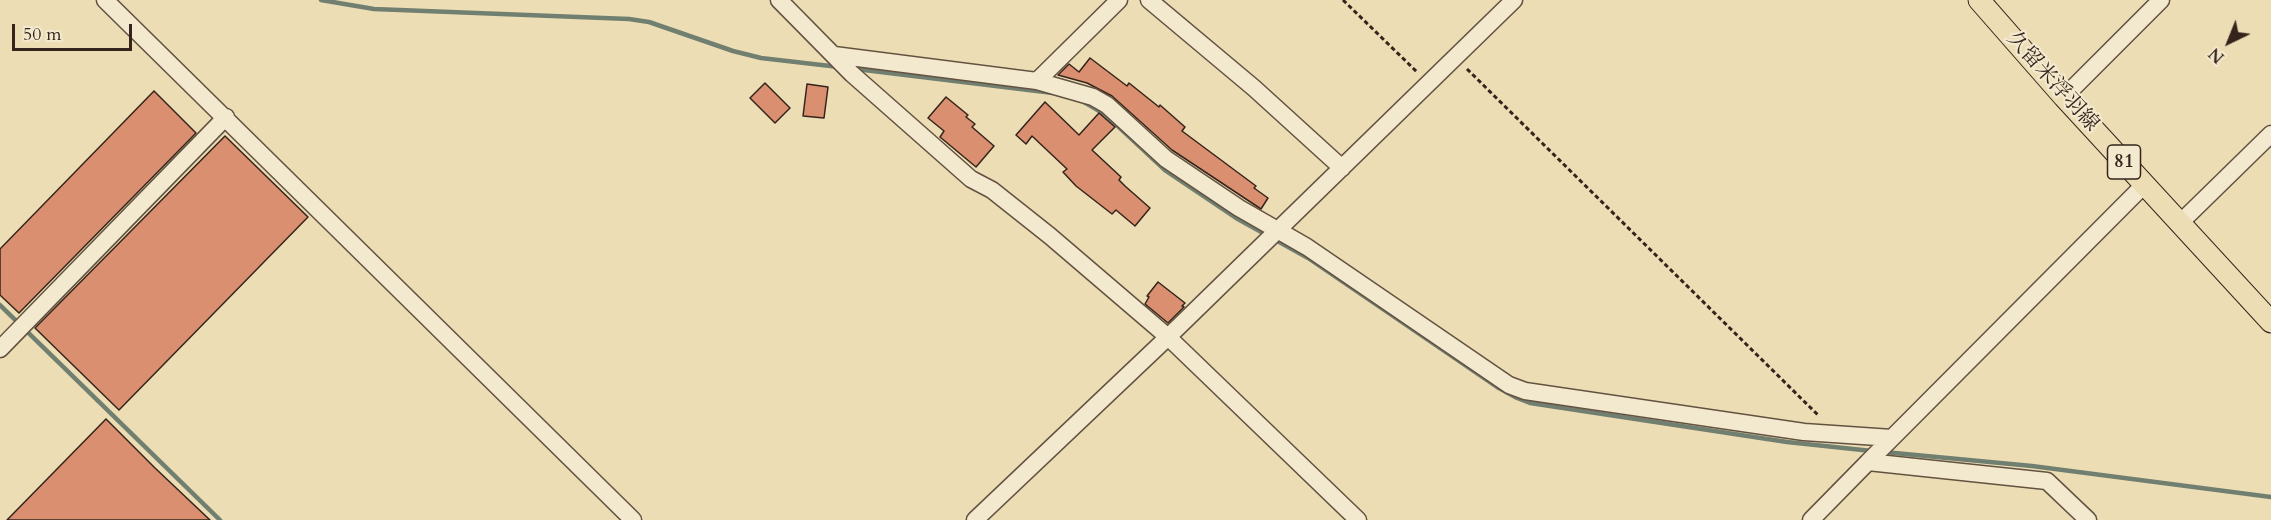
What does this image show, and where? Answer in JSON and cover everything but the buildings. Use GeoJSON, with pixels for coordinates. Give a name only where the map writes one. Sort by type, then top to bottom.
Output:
{"type":"FeatureCollection","features":[{"type":"Feature","properties":{"kind":"main road","name":"久留米浮羽線"},"geometry":{"type":"LineString","coordinates":[[1979,0],[2064,97],[2271,322]]}},
{"type":"Feature","properties":{"kind":"street"},"geometry":{"type":"LineString","coordinates":[[105,0],[633,520]]}},
{"type":"Feature","properties":{"kind":"street"},"geometry":{"type":"LineString","coordinates":[[779,0],[852,74],[971,179],[992,190],[1050,236],[1168,337],[1358,520]]}},
{"type":"Feature","properties":{"kind":"street"},"geometry":{"type":"LineString","coordinates":[[1037,81],[1119,0]]}},
{"type":"Feature","properties":{"kind":"street"},"geometry":{"type":"LineString","coordinates":[[1149,0],[1254,88],[1342,168]]}},
{"type":"Feature","properties":{"kind":"street"},"geometry":{"type":"LineString","coordinates":[[975,520],[1168,337],[1514,0]]}},
{"type":"Feature","properties":{"kind":"street"},"geometry":{"type":"LineString","coordinates":[[2064,97],[2161,0]]}},
{"type":"Feature","properties":{"kind":"street"},"geometry":{"type":"LineString","coordinates":[[837,58],[1037,81],[1093,97],[1107,105],[1166,159],[1239,208],[1272,235],[1307,247],[1509,386],[1525,391],[1571,398],[1887,442]]}},
{"type":"Feature","properties":{"kind":"street"},"geometry":{"type":"LineString","coordinates":[[0,349],[226,117]]}},
{"type":"Feature","properties":{"kind":"street"},"geometry":{"type":"LineString","coordinates":[[2180,223],[2271,134]]}},
{"type":"Feature","properties":{"kind":"street"},"geometry":{"type":"LineString","coordinates":[[1811,520],[2145,184]]}},
{"type":"Feature","properties":{"kind":"street"},"geometry":{"type":"LineString","coordinates":[[1869,461],[2047,481],[2088,520]]}},
{"type":"Feature","properties":{"kind":"path"},"geometry":{"type":"LineString","coordinates":[[1343,0],[1429,83]]}},
{"type":"Feature","properties":{"kind":"path"},"geometry":{"type":"LineString","coordinates":[[1455,57],[1837,435]]}},
{"type":"Feature","properties":{"kind":"waterway"},"geometry":{"type":"LineString","coordinates":[[321,0],[374,9],[629,19],[649,22],[733,51],[761,58],[839,67]]}},
{"type":"Feature","properties":{"kind":"waterway"},"geometry":{"type":"LineString","coordinates":[[856,69],[1053,93]]}},
{"type":"Feature","properties":{"kind":"waterway"},"geometry":{"type":"LineString","coordinates":[[1084,102],[1106,115],[1166,171],[1236,218],[1308,258],[1497,387],[1517,398],[1530,403],[1787,442],[1872,451]]}},
{"type":"Feature","properties":{"kind":"waterway"},"geometry":{"type":"LineString","coordinates":[[0,305],[220,520]]}},
{"type":"Feature","properties":{"kind":"waterway"},"geometry":{"type":"LineString","coordinates":[[1884,452],[2032,466],[2271,497]]}}]}
